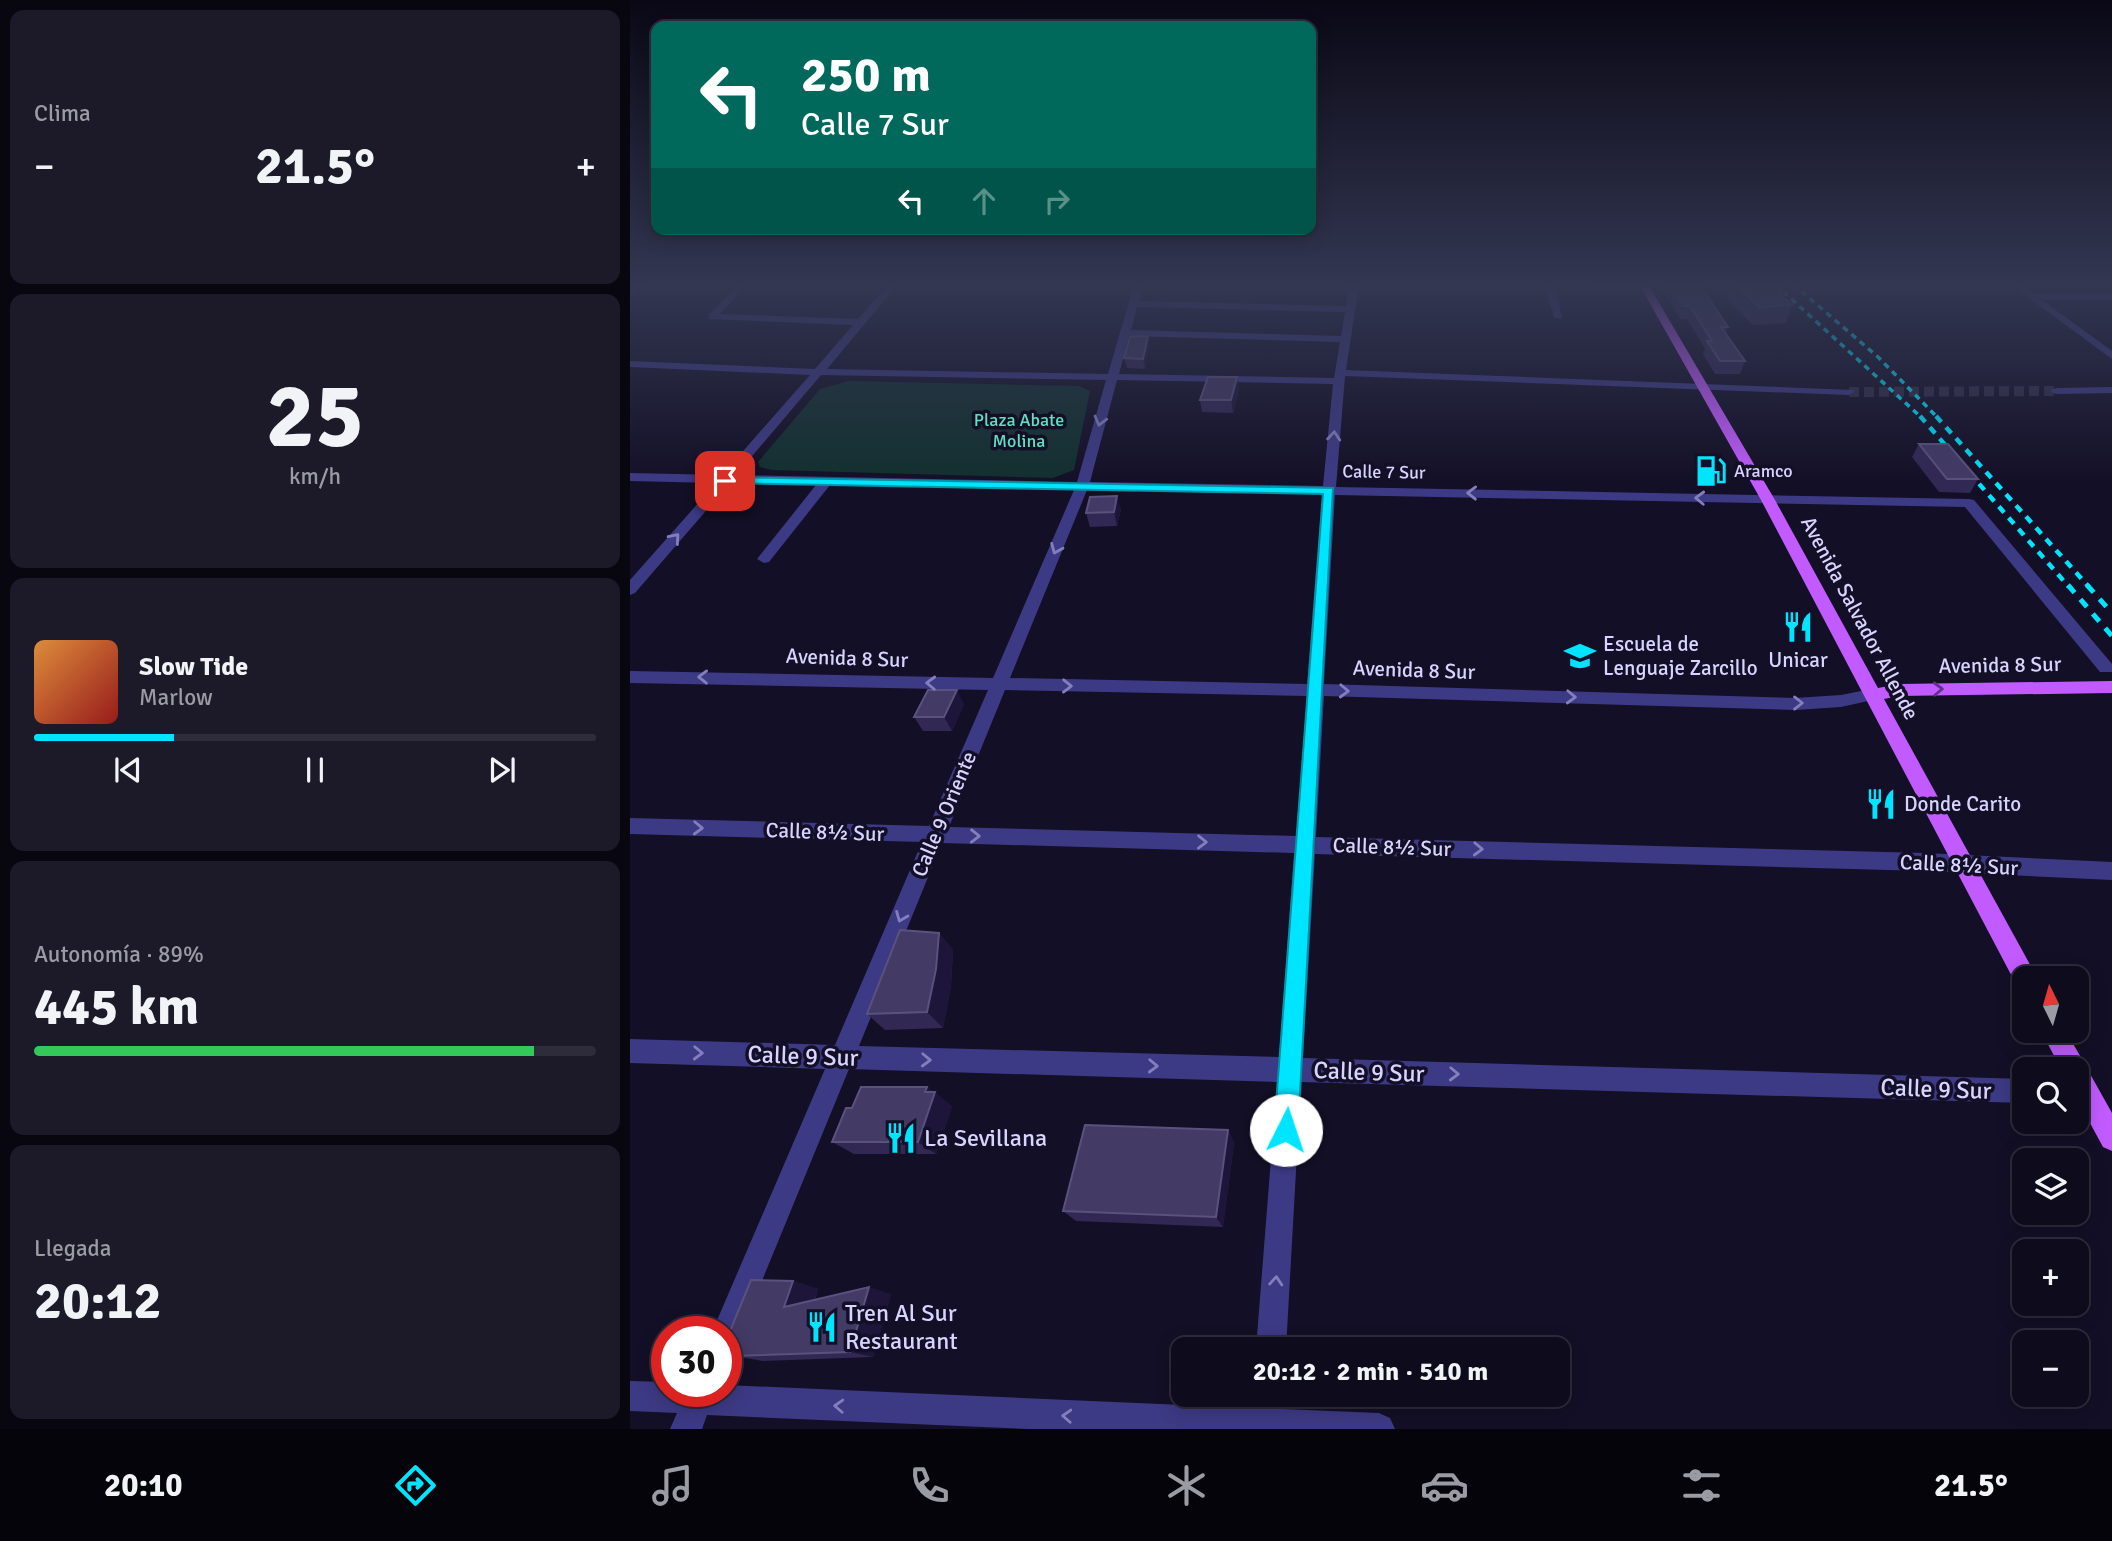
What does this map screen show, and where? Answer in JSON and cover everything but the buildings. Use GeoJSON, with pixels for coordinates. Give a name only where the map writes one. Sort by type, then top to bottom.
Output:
{"type":"FeatureCollection","features":[{"type":"Feature","properties":{"kind":"main road","name":"Avenida Salvador Allende"},"geometry":{"type":"LineString","coordinates":[[1682,351],[1768,500],[2018,966]]}},
{"type":"Feature","properties":{"kind":"main road","name":"Avenida 8 Sur"},"geometry":{"type":"LineString","coordinates":[[1871,695],[1910,690],[2112,687]]}},
{"type":"Feature","properties":{"kind":"main road"},"geometry":{"type":"LineString","coordinates":[[2091,1098],[2112,1138]]}},
{"type":"Feature","properties":{"kind":"street"},"geometry":{"type":"LineString","coordinates":[[630,590],[637,573],[725,481],[836,351]]}},
{"type":"Feature","properties":{"kind":"street","name":"Calle 9 Oriente"},"geometry":{"type":"LineString","coordinates":[[734,1316],[1082,486],[1119,351]]}},
{"type":"Feature","properties":{"kind":"street"},"geometry":{"type":"LineString","coordinates":[[1272,1337],[1329,490],[1344,351]]}},
{"type":"Feature","properties":{"kind":"street"},"geometry":{"type":"LineString","coordinates":[[630,364],[817,372],[1112,378],[1340,377],[1849,393]]}},
{"type":"Feature","properties":{"kind":"street"},"geometry":{"type":"LineString","coordinates":[[2056,391],[2112,390]]}},
{"type":"Feature","properties":{"kind":"street","name":"Calle 7 Sur"},"geometry":{"type":"LineString","coordinates":[[630,477],[725,481],[1969,503],[2106,668]]}},
{"type":"Feature","properties":{"kind":"street"},"geometry":{"type":"LineString","coordinates":[[764,559],[825,482]]}},
{"type":"Feature","properties":{"kind":"street","name":"Avenida 8 Sur"},"geometry":{"type":"LineString","coordinates":[[630,677],[1316,690],[1795,704],[1842,701],[1871,695]]}},
{"type":"Feature","properties":{"kind":"street","name":"Calle 8½ Sur"},"geometry":{"type":"LineString","coordinates":[[630,826],[1305,844],[2112,871]]}},
{"type":"Feature","properties":{"kind":"street","name":"Calle 9 Sur"},"geometry":{"type":"LineString","coordinates":[[630,1051],[2012,1091]]}},
{"type":"Feature","properties":{"kind":"street"},"geometry":{"type":"LineString","coordinates":[[630,1396],[651,1396]]}},
{"type":"Feature","properties":{"kind":"street"},"geometry":{"type":"LineString","coordinates":[[742,1397],[1267,1416],[1380,1429]]}},
{"type":"Feature","properties":{"kind":"street"},"geometry":{"type":"LineString","coordinates":[[686,1429],[696,1407]]}},
{"type":"Feature","properties":{"kind":"green space","name":"Plaza Abate Molina"},"geometry":{"type":"Polygon","coordinates":[[[849,381],[1079,386],[1090,391],[1074,470],[1053,478],[772,470],[760,467],[758,462],[820,389],[849,381]]]}},
{"type":"Feature","properties":{"kind":"tunnel"},"geometry":{"type":"LineString","coordinates":[[1849,392],[2056,391]]}},
{"type":"Feature","properties":{"kind":"railway"},"geometry":{"type":"LineString","coordinates":[[1848,351],[1921,417]]}},
{"type":"Feature","properties":{"kind":"railway"},"geometry":{"type":"LineString","coordinates":[[1871,351],[1938,418]]}},
{"type":"Feature","properties":{"kind":"railway"},"geometry":{"type":"LineString","coordinates":[[1936,416],[2089,587]]}},
{"type":"Feature","properties":{"kind":"railway"},"geometry":{"type":"LineString","coordinates":[[1921,417],[2069,587]]}},
{"type":"Feature","properties":{"kind":"railway"},"geometry":{"type":"LineString","coordinates":[[2068,585],[2112,636]]}},
{"type":"Feature","properties":{"kind":"railway"},"geometry":{"type":"LineString","coordinates":[[2087,585],[2112,613]]}},
{"type":"Feature","properties":{"kind":"place","name":"Aramco"},"geometry":{"type":"Point","coordinates":[1711,471]}},
{"type":"Feature","properties":{"kind":"place","name":"Unicar"},"geometry":{"type":"Point","coordinates":[1798,627]}},
{"type":"Feature","properties":{"kind":"place","name":"Escuela de Lenguaje Zarcillo"},"geometry":{"type":"Point","coordinates":[1580,656]}},
{"type":"Feature","properties":{"kind":"place","name":"Donde Carito"},"geometry":{"type":"Point","coordinates":[1881,804]}},
{"type":"Feature","properties":{"kind":"place","name":"La Sevillana"},"geometry":{"type":"Point","coordinates":[901,1138]}},
{"type":"Feature","properties":{"kind":"place","name":"Tren Al Sur Restaurant"},"geometry":{"type":"Point","coordinates":[822,1327]}},
{"type":"Feature","properties":{"kind":"route"},"geometry":{"type":"LineString","coordinates":[[725,481],[1329,490],[1286,1130]]}}]}
